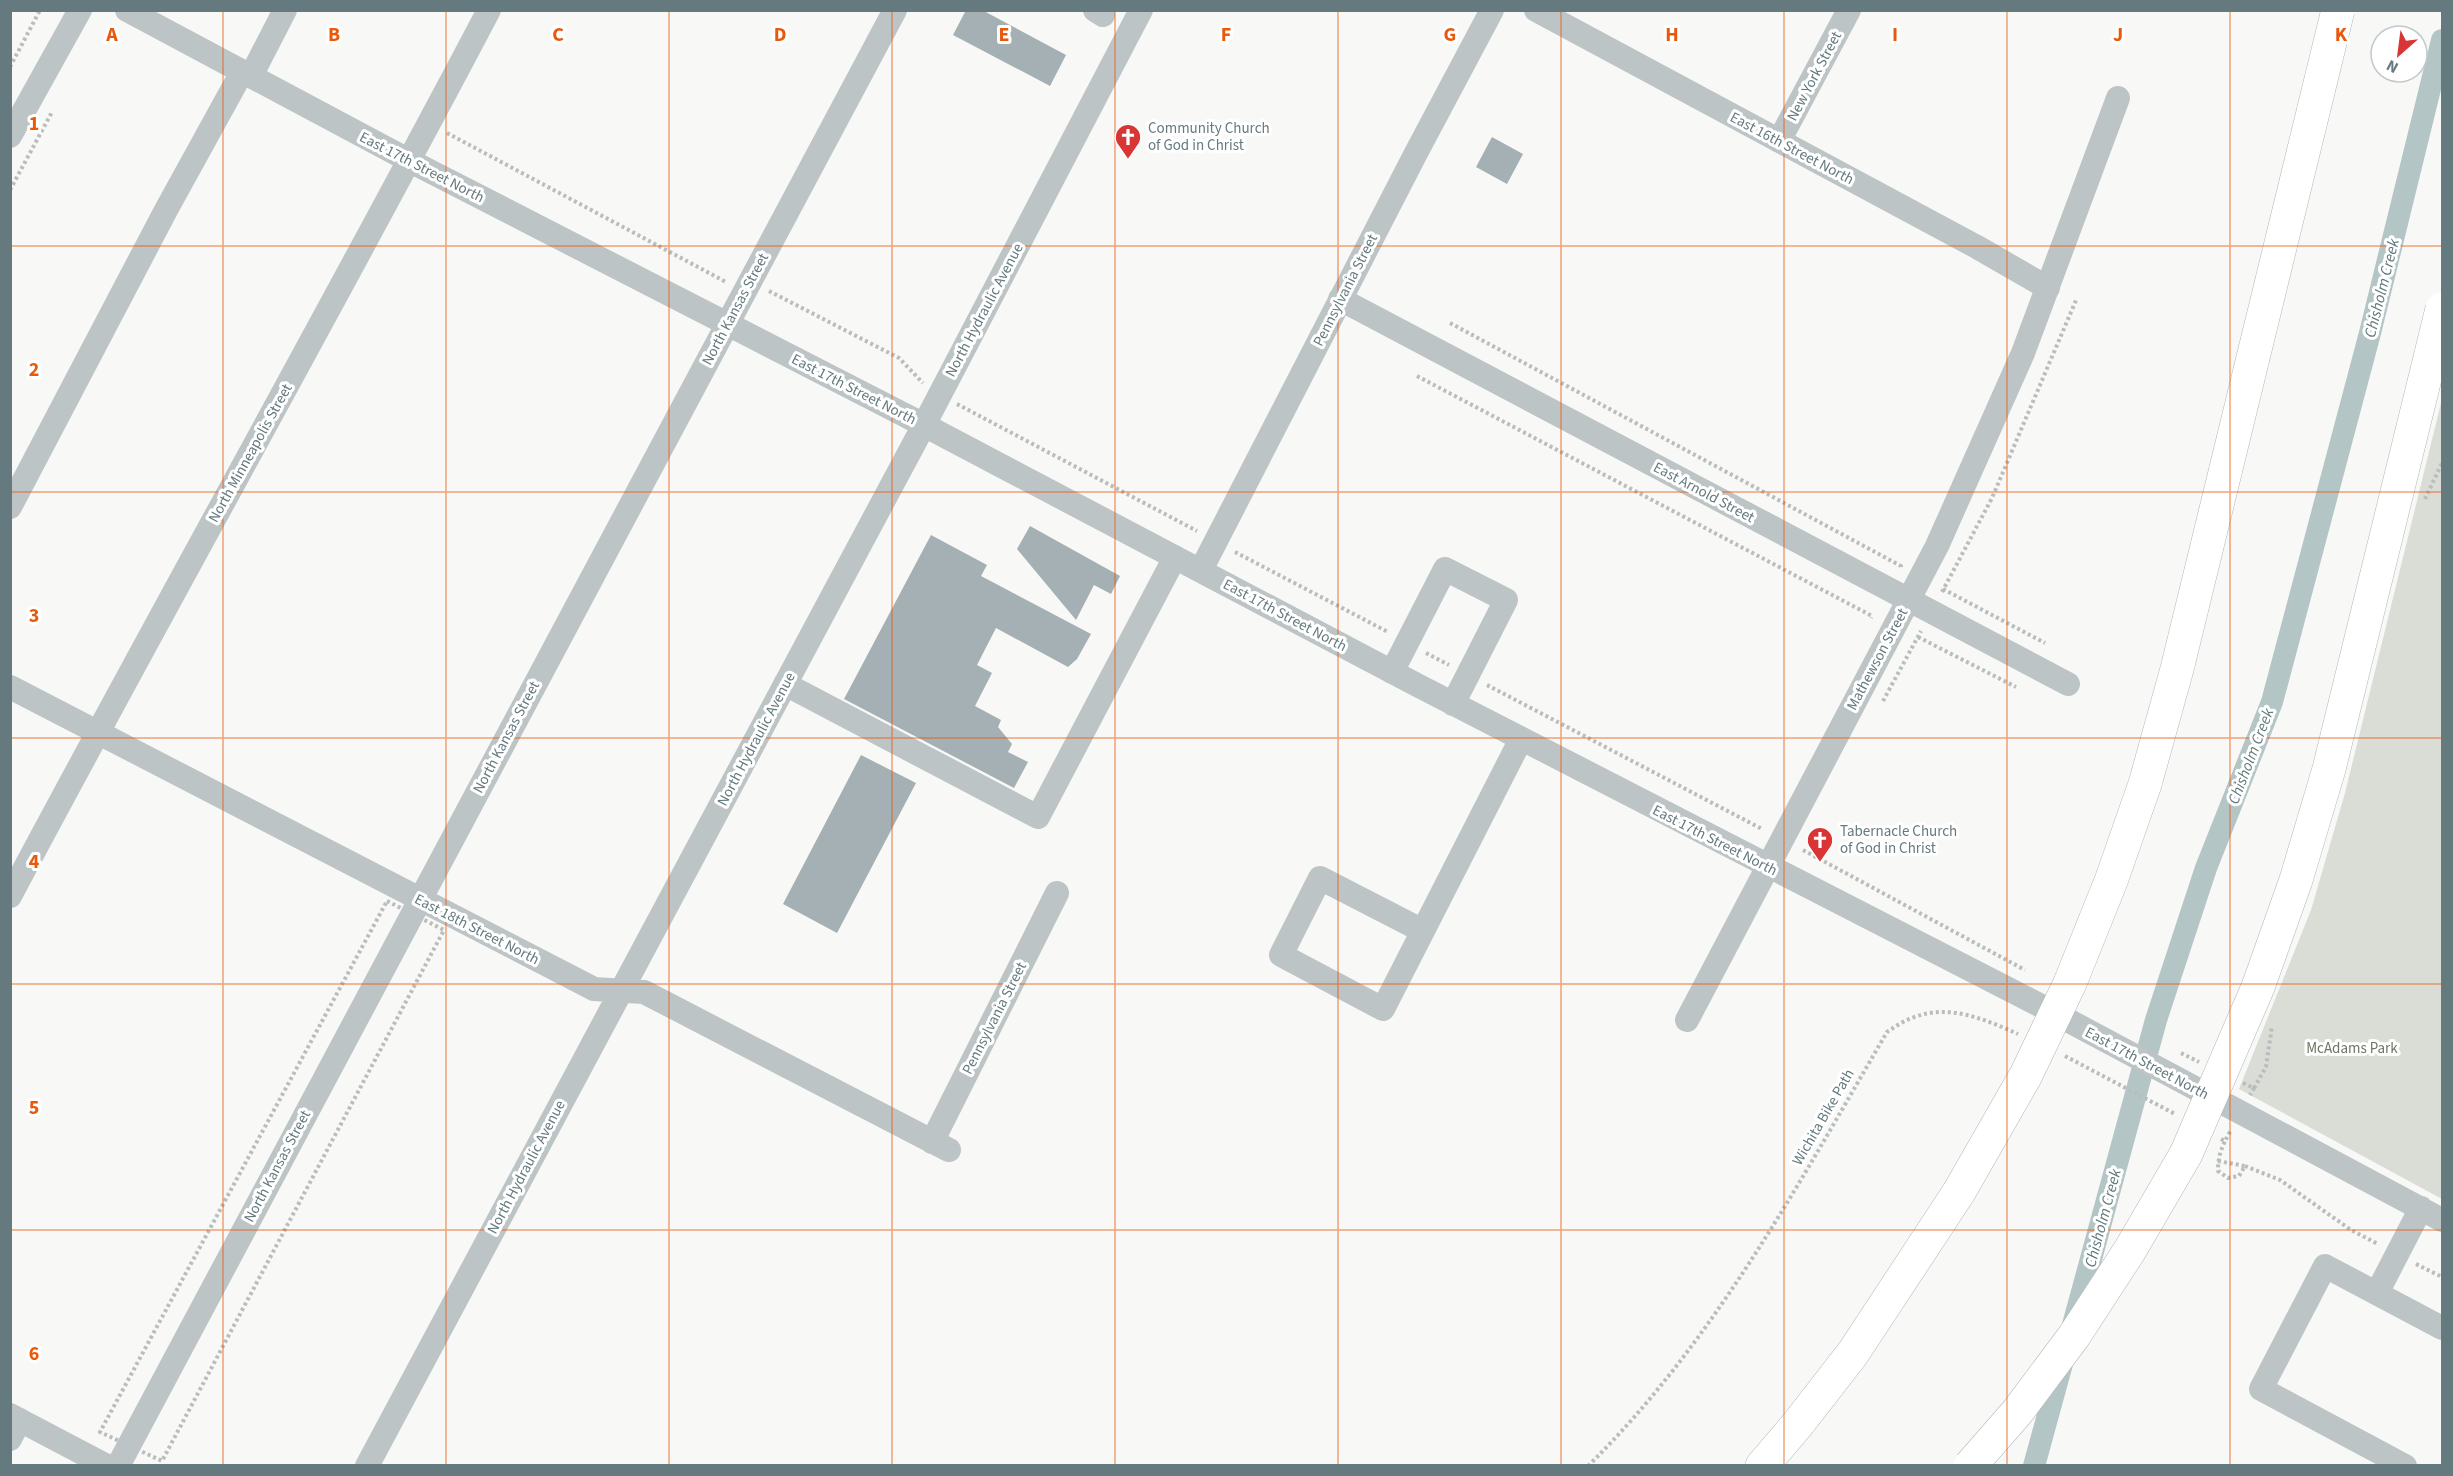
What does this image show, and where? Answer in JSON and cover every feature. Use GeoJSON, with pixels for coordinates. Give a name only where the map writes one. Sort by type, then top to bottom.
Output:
{"type":"FeatureCollection","features":[{"type":"Feature","properties":{"kind":"highway"},"geometry":{"type":"LineString","coordinates":[[1762,1466],[1853,1353],[1959,1192],[2026,1075],[2070,983],[2111,881],[2145,784],[2177,669],[2338,10]]}},
{"type":"Feature","properties":{"kind":"highway"},"geometry":{"type":"LineString","coordinates":[[1970,1466],[2018,1411],[2074,1336],[2130,1250],[2186,1154],[2258,987],[2296,880],[2329,769],[2442,309]]}},
{"type":"Feature","properties":{"kind":"street"},"geometry":{"type":"LineString","coordinates":[[10,136],[80,10]]}},
{"type":"Feature","properties":{"kind":"street","name":"East 17th Street North"},"geometry":{"type":"LineString","coordinates":[[127,10],[410,161],[924,425],[1392,672],[2090,1032],[2442,1220]]}},
{"type":"Feature","properties":{"kind":"street"},"geometry":{"type":"LineString","coordinates":[[10,507],[166,210],[285,10]]}},
{"type":"Feature","properties":{"kind":"street","name":"North Minneapolis Street"},"geometry":{"type":"LineString","coordinates":[[10,896],[97,732],[410,161],[489,10]]}},
{"type":"Feature","properties":{"kind":"street","name":"North Kansas Street"},"geometry":{"type":"LineString","coordinates":[[118,1466],[895,10]]}},
{"type":"Feature","properties":{"kind":"street","name":"North Hydraulic Avenue"},"geometry":{"type":"LineString","coordinates":[[367,1466],[924,425],[1142,10]]}},
{"type":"Feature","properties":{"kind":"street","name":"Pennsylvania Street"},"geometry":{"type":"LineString","coordinates":[[1201,570],[1492,10]]}},
{"type":"Feature","properties":{"kind":"street","name":"East 16th Street North"},"geometry":{"type":"LineString","coordinates":[[1536,10],[1977,247],[2048,288]]}},
{"type":"Feature","properties":{"kind":"street","name":"New York Street"},"geometry":{"type":"LineString","coordinates":[[1779,141],[1849,10]]}},
{"type":"Feature","properties":{"kind":"street","name":"Mathewson Street"},"geometry":{"type":"LineString","coordinates":[[1687,1020],[1766,866],[1771,834],[1898,594],[1942,535],[2023,353],[2118,98]]}},
{"type":"Feature","properties":{"kind":"street","name":"East Arnold Street"},"geometry":{"type":"LineString","coordinates":[[1340,299],[2068,684]]}},
{"type":"Feature","properties":{"kind":"street"},"geometry":{"type":"LineString","coordinates":[[785,684],[1038,817],[1175,557]]}},
{"type":"Feature","properties":{"kind":"street"},"geometry":{"type":"LineString","coordinates":[[1392,672],[1445,569],[1506,600],[1454,704]]}},
{"type":"Feature","properties":{"kind":"street","name":"East 18th Street North"},"geometry":{"type":"LineString","coordinates":[[10,687],[594,989],[644,992],[941,1146]]}},
{"type":"Feature","properties":{"kind":"street"},"geometry":{"type":"LineString","coordinates":[[1423,931],[1320,878],[1281,955],[1383,1008],[1423,931],[1521,739]]}},
{"type":"Feature","properties":{"kind":"street","name":"Pennsylvania Street"},"geometry":{"type":"LineString","coordinates":[[941,1146],[1057,893]]}},
{"type":"Feature","properties":{"kind":"street"},"geometry":{"type":"LineString","coordinates":[[2377,1293],[2421,1208]]}},
{"type":"Feature","properties":{"kind":"street"},"geometry":{"type":"LineString","coordinates":[[2405,1466],[2261,1389],[2325,1266],[2442,1328]]}},
{"type":"Feature","properties":{"kind":"street"},"geometry":{"type":"LineString","coordinates":[[14,1425],[107,1466]]}},
{"type":"Feature","properties":{"kind":"path"},"geometry":{"type":"LineString","coordinates":[[10,67],[40,10]]}},
{"type":"Feature","properties":{"kind":"path"},"geometry":{"type":"LineString","coordinates":[[429,123],[733,286],[774,292],[899,358],[918,380],[964,408],[2034,975]]}},
{"type":"Feature","properties":{"kind":"path"},"geometry":{"type":"LineString","coordinates":[[1879,708],[1992,498],[2077,298]]}},
{"type":"Feature","properties":{"kind":"path"},"geometry":{"type":"LineString","coordinates":[[1450,323],[1901,566],[1898,594],[1872,616],[1867,627]]}},
{"type":"Feature","properties":{"kind":"path"},"geometry":{"type":"LineString","coordinates":[[1417,376],[1872,616]]}},
{"type":"Feature","properties":{"kind":"path"},"geometry":{"type":"LineString","coordinates":[[1943,589],[2045,643]]}},
{"type":"Feature","properties":{"kind":"path"},"geometry":{"type":"LineString","coordinates":[[1918,637],[2016,687]]}},
{"type":"Feature","properties":{"kind":"path"},"geometry":{"type":"LineString","coordinates":[[1766,818],[1771,834]]}},
{"type":"Feature","properties":{"kind":"path"},"geometry":{"type":"LineString","coordinates":[[1803,851],[1808,841]]}},
{"type":"Feature","properties":{"kind":"path","name":"Wichita Bike Path"},"geometry":{"type":"LineString","coordinates":[[1588,1466],[1629,1425],[1698,1335],[1778,1219],[1887,1032],[1913,1017],[1945,1011],[1982,1018],[2020,1035]]}},
{"type":"Feature","properties":{"kind":"path"},"geometry":{"type":"LineString","coordinates":[[2059,1053],[2177,1115]]}},
{"type":"Feature","properties":{"kind":"path"},"geometry":{"type":"LineString","coordinates":[[2225,1141],[2218,1161],[2218,1171],[2228,1179],[2239,1176],[2245,1166]]}},
{"type":"Feature","properties":{"kind":"path"},"geometry":{"type":"LineString","coordinates":[[2218,1161],[2245,1166],[2280,1180],[2351,1230],[2442,1277]]}},
{"type":"Feature","properties":{"kind":"green space","name":"McAdams Park"},"geometry":{"type":"Polygon","coordinates":[[[2442,399],[2442,1199],[2239,1089],[2311,910],[2345,793],[2442,399]]]}},
{"type":"Feature","properties":{"kind":"building"},"geometry":{"type":"Polygon","coordinates":[[[966,10],[982,10],[1066,55],[1050,86],[953,35],[966,10]]]}},
{"type":"Feature","properties":{"kind":"building"},"geometry":{"type":"Polygon","coordinates":[[[1492,137],[1523,154],[1507,184],[1476,167],[1492,137]]]}},
{"type":"Feature","properties":{"kind":"building"},"geometry":{"type":"Polygon","coordinates":[[[1030,526],[1120,576],[1111,594],[1094,585],[1076,620],[1017,549],[1030,526]]]}},
{"type":"Feature","properties":{"kind":"building"},"geometry":{"type":"Polygon","coordinates":[[[931,535],[987,565],[981,576],[1091,634],[1077,659],[1068,667],[996,628],[977,665],[992,673],[975,706],[1001,720],[998,727],[1012,744],[1008,752],[1028,762],[1014,788],[844,699],[931,535]]]}},
{"type":"Feature","properties":{"kind":"building"},"geometry":{"type":"Polygon","coordinates":[[[861,755],[916,783],[837,933],[783,904],[861,755]]]}},
{"type":"Feature","properties":{"kind":"waterway","name":"Chisholm Creek"},"geometry":{"type":"LineString","coordinates":[[2073,1325],[2156,1020],[2206,868],[2272,702],[2370,333],[2442,40]]}},
{"type":"Feature","properties":{"kind":"waterway","name":"Chisholm Creek"},"geometry":{"type":"LineString","coordinates":[[2034,1466],[2063,1360]]}},
{"type":"Feature","properties":{"kind":"place","name":"Community Church of God in Christ"},"geometry":{"type":"Point","coordinates":[1128,160]}},
{"type":"Feature","properties":{"kind":"place","name":"Tabernacle Church of God in Christ"},"geometry":{"type":"Point","coordinates":[1820,863]}}]}
